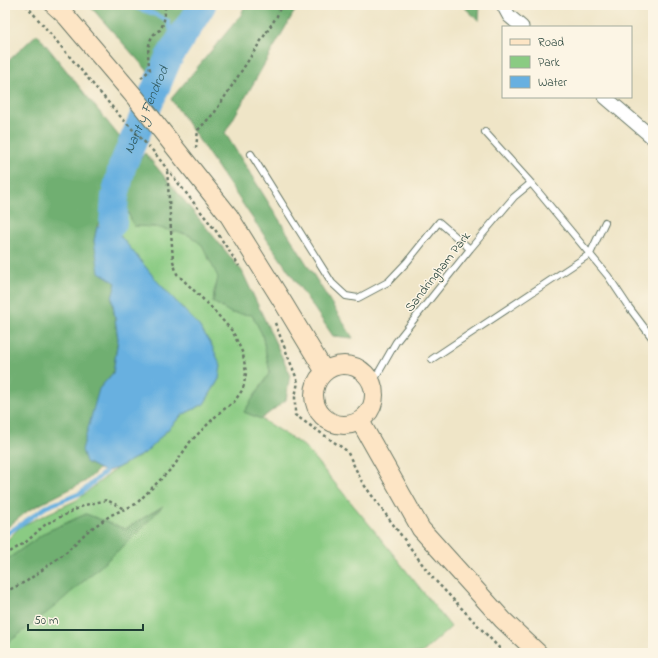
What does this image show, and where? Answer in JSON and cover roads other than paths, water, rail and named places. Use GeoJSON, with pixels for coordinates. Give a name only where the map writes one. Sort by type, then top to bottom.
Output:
{"type":"FeatureCollection","features":[{"type":"Feature","properties":{"kind":"main road"},"geometry":{"type":"LineString","coordinates":[[54,5],[66,16],[131,93],[229,216],[325,372]]}},
{"type":"Feature","properties":{"kind":"main road"},"geometry":{"type":"LineString","coordinates":[[344,365],[360,370],[368,376],[372,384],[374,394],[373,404],[368,413],[360,421],[350,424],[336,424],[326,419],[319,411],[314,395],[316,385],[325,372],[334,367],[344,365]]}},
{"type":"Feature","properties":{"kind":"main road"},"geometry":{"type":"LineString","coordinates":[[360,421],[421,529],[503,620],[538,653]]}},
{"type":"Feature","properties":{"kind":"street"},"geometry":{"type":"LineString","coordinates":[[504,5],[509,16],[521,26]]}},
{"type":"Feature","properties":{"kind":"street"},"geometry":{"type":"LineString","coordinates":[[606,98],[653,138]]}},
{"type":"Feature","properties":{"kind":"lane"},"geometry":{"type":"LineString","coordinates":[[485,132],[531,183],[608,276],[653,339]]}},
{"type":"Feature","properties":{"kind":"lane"},"geometry":{"type":"LineString","coordinates":[[251,154],[332,283],[346,296],[358,298],[388,282],[407,262],[439,222],[470,249]]}},
{"type":"Feature","properties":{"kind":"lane","name":"Sandringham Park"},"geometry":{"type":"LineString","coordinates":[[372,384],[396,342],[470,249],[514,197],[531,183]]}},
{"type":"Feature","properties":{"kind":"lane"},"geometry":{"type":"LineString","coordinates":[[432,359],[590,254],[605,222]]}},
{"type":"Feature","properties":{"kind":"water"},"geometry":{"type":"Polygon","coordinates":[[[113,223],[118,233],[157,281],[199,326],[212,346],[221,366],[219,379],[204,404],[182,415],[145,453],[117,468],[105,472],[86,462],[82,450],[99,389],[113,373],[118,339],[112,298],[116,283],[99,272],[94,241],[97,227],[113,223]]]}},
{"type":"Feature","properties":{"kind":"waterway"},"geometry":{"type":"LineString","coordinates":[[132,5],[168,21],[176,46]]}},
{"type":"Feature","properties":{"kind":"waterway","name":"Nant y Fendrod"},"geometry":{"type":"LineString","coordinates":[[113,223],[115,197],[122,167],[168,59],[202,5]]}},
{"type":"Feature","properties":{"kind":"waterway","name":"Nant y Fendrod"},"geometry":{"type":"LineString","coordinates":[[5,535],[46,507],[81,493],[105,472]]}}]}
